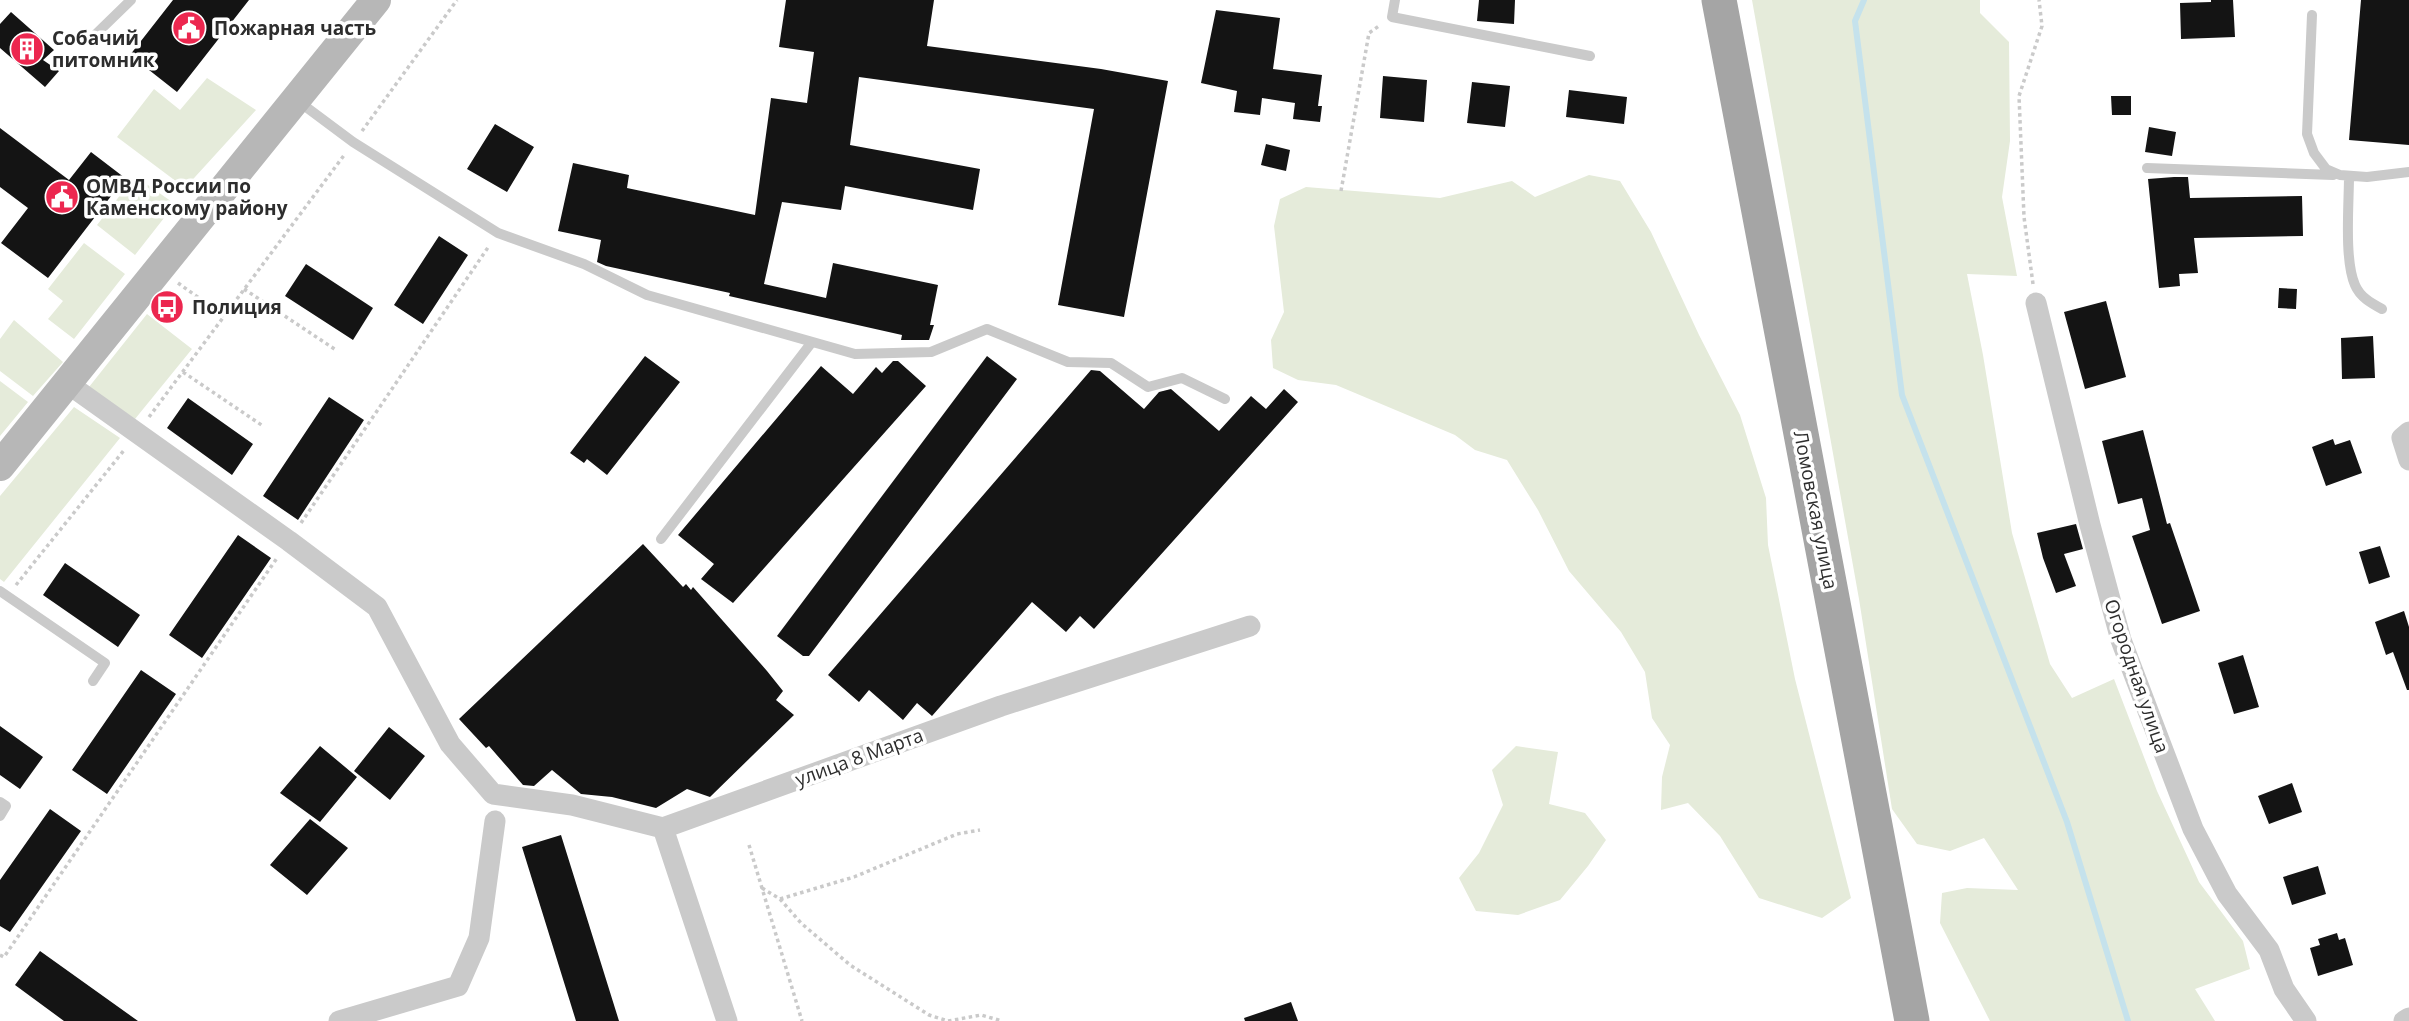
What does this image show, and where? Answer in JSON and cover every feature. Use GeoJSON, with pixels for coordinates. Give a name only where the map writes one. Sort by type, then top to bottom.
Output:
{"type":"FeatureCollection","features":[{"type":"Feature","properties":{"kind":"main road","name":"Ломовская улица"},"geometry":{"type":"LineString","coordinates":[[1719,0],[1912,1021]]}},
{"type":"Feature","properties":{"kind":"main road"},"geometry":{"type":"LineString","coordinates":[[0,466],[371,2]]}},
{"type":"Feature","properties":{"kind":"street","name":"Огородная улица"},"geometry":{"type":"LineString","coordinates":[[2036,303],[2121,640],[2193,829],[2227,894],[2269,950],[2284,989],[2306,1021]]}},
{"type":"Feature","properties":{"kind":"street"},"geometry":{"type":"LineString","coordinates":[[67,383],[377,607],[450,744],[494,794],[572,805],[663,828],[727,1021]]}},
{"type":"Feature","properties":{"kind":"street"},"geometry":{"type":"LineString","coordinates":[[2409,432],[2402,438],[2409,460]]}},
{"type":"Feature","properties":{"kind":"street","name":"улица 8 Марта"},"geometry":{"type":"LineString","coordinates":[[663,828],[1001,706],[1250,626]]}},
{"type":"Feature","properties":{"kind":"street"},"geometry":{"type":"LineString","coordinates":[[339,1021],[458,986],[479,938],[495,821]]}},
{"type":"Feature","properties":{"kind":"street"},"geometry":{"type":"LineString","coordinates":[[2404,1021],[2409,1018]]}},
{"type":"Feature","properties":{"kind":"lane"},"geometry":{"type":"LineString","coordinates":[[96,34],[131,0]]}},
{"type":"Feature","properties":{"kind":"lane"},"geometry":{"type":"LineString","coordinates":[[1395,0],[1392,17],[1590,56]]}},
{"type":"Feature","properties":{"kind":"lane"},"geometry":{"type":"LineString","coordinates":[[2312,15],[2307,134],[2314,153],[2326,169],[2345,176]]}},
{"type":"Feature","properties":{"kind":"lane"},"geometry":{"type":"LineString","coordinates":[[295,100],[353,142],[498,233],[583,264],[647,295],[855,354],[930,352],[987,329],[1068,362],[1111,362],[1148,387],[1182,378],[1224,399]]}},
{"type":"Feature","properties":{"kind":"lane"},"geometry":{"type":"LineString","coordinates":[[2147,168],[2367,177],[2409,172]]}},
{"type":"Feature","properties":{"kind":"lane"},"geometry":{"type":"LineString","coordinates":[[2345,176],[2350,260],[2355,285],[2366,300],[2382,309]]}},
{"type":"Feature","properties":{"kind":"lane"},"geometry":{"type":"LineString","coordinates":[[661,540],[811,342]]}},
{"type":"Feature","properties":{"kind":"lane"},"geometry":{"type":"LineString","coordinates":[[4,593],[105,663],[93,681]]}},
{"type":"Feature","properties":{"kind":"lane"},"geometry":{"type":"LineString","coordinates":[[0,802],[6,806],[0,816]]}},
{"type":"Feature","properties":{"kind":"path"},"geometry":{"type":"LineString","coordinates":[[4,593],[137,434],[457,0]]}},
{"type":"Feature","properties":{"kind":"path"},"geometry":{"type":"LineString","coordinates":[[2036,303],[2024,217],[2019,96],[2042,26],[2039,0]]}},
{"type":"Feature","properties":{"kind":"path"},"geometry":{"type":"LineString","coordinates":[[1341,191],[1369,33],[1392,17]]}},
{"type":"Feature","properties":{"kind":"path"},"geometry":{"type":"LineString","coordinates":[[0,955],[4,957],[498,233]]}},
{"type":"Feature","properties":{"kind":"path"},"geometry":{"type":"LineString","coordinates":[[159,269],[224,316]]}},
{"type":"Feature","properties":{"kind":"path"},"geometry":{"type":"LineString","coordinates":[[244,289],[336,350]]}},
{"type":"Feature","properties":{"kind":"path"},"geometry":{"type":"LineString","coordinates":[[183,372],[263,426]]}},
{"type":"Feature","properties":{"kind":"path"},"geometry":{"type":"LineString","coordinates":[[780,899],[854,877],[957,834],[980,830]]}},
{"type":"Feature","properties":{"kind":"path"},"geometry":{"type":"LineString","coordinates":[[748,845],[802,1021]]}},
{"type":"Feature","properties":{"kind":"path"},"geometry":{"type":"LineString","coordinates":[[762,888],[780,899],[801,923],[850,965],[929,1015],[948,1021],[981,1015],[1002,1021]]}},
{"type":"Feature","properties":{"kind":"green space"},"geometry":{"type":"Polygon","coordinates":[[[1752,0],[1980,0],[1980,13],[2009,42],[2010,141],[2002,197],[2017,276],[1967,274],[2012,533],[2050,664],[2072,698],[2114,679],[2157,791],[2199,882],[2243,941],[2250,969],[2195,989],[2215,1021],[1990,1021],[1940,923],[1942,893],[1967,888],[2018,890],[1984,838],[1950,851],[1917,844],[1892,809],[1859,599],[1752,0]]]}},
{"type":"Feature","properties":{"kind":"green space"},"geometry":{"type":"Polygon","coordinates":[[[207,78],[256,110],[185,188],[117,137],[154,89],[180,110],[207,78]]]}},
{"type":"Feature","properties":{"kind":"green space"},"geometry":{"type":"Polygon","coordinates":[[[1589,175],[1620,181],[1651,232],[1740,415],[1766,498],[1768,545],[1795,679],[1851,898],[1822,918],[1759,898],[1720,836],[1688,803],[1661,810],[1662,777],[1670,745],[1652,718],[1645,672],[1621,632],[1569,571],[1538,510],[1507,460],[1475,450],[1455,435],[1336,385],[1298,380],[1273,368],[1271,340],[1284,312],[1274,226],[1280,199],[1306,187],[1440,198],[1512,181],[1535,197],[1589,175]]]}},
{"type":"Feature","properties":{"kind":"green space"},"geometry":{"type":"Polygon","coordinates":[[[135,176],[175,204],[135,255],[97,225],[135,176]]]}},
{"type":"Feature","properties":{"kind":"green space"},"geometry":{"type":"Polygon","coordinates":[[[84,243],[125,274],[74,339],[48,319],[63,301],[48,289],[84,243]]]}},
{"type":"Feature","properties":{"kind":"green space"},"geometry":{"type":"Polygon","coordinates":[[[147,314],[192,349],[135,419],[89,387],[147,314]]]}},
{"type":"Feature","properties":{"kind":"green space"},"geometry":{"type":"Polygon","coordinates":[[[14,320],[63,362],[33,396],[0,371],[0,339],[14,320]]]}},
{"type":"Feature","properties":{"kind":"green space"},"geometry":{"type":"Polygon","coordinates":[[[0,381],[28,402],[0,436],[0,381]]]}},
{"type":"Feature","properties":{"kind":"green space"},"geometry":{"type":"Polygon","coordinates":[[[74,407],[120,438],[4,582],[0,579],[0,496],[74,407]]]}},
{"type":"Feature","properties":{"kind":"green space"},"geometry":{"type":"Polygon","coordinates":[[[1516,746],[1558,752],[1549,804],[1585,813],[1606,840],[1560,900],[1518,915],[1476,911],[1459,878],[1479,853],[1503,805],[1492,770],[1516,746]]]}},
{"type":"Feature","properties":{"kind":"building","name":"Пожарная часть"},"geometry":{"type":"Polygon","coordinates":[[[173,0],[249,0],[177,92],[130,55],[173,0]]]}},
{"type":"Feature","properties":{"kind":"building"},"geometry":{"type":"Polygon","coordinates":[[[786,0],[934,0],[927,46],[1101,69],[1168,81],[1124,317],[1058,305],[1094,109],[859,77],[850,145],[980,169],[973,210],[845,186],[841,210],[782,202],[764,284],[826,298],[833,263],[938,285],[930,325],[934,325],[929,340],[901,340],[902,335],[606,266],[597,262],[601,240],[558,231],[573,163],[629,175],[627,188],[755,215],[771,98],[807,103],[814,52],[779,47],[786,0]]]}},
{"type":"Feature","properties":{"kind":"building"},"geometry":{"type":"Polygon","coordinates":[[[1479,0],[1515,0],[1514,24],[1477,21],[1479,0]]]}},
{"type":"Feature","properties":{"kind":"building"},"geometry":{"type":"Polygon","coordinates":[[[2233,0],[2235,37],[2181,39],[2180,3],[2233,0]]]}},
{"type":"Feature","properties":{"kind":"building"},"geometry":{"type":"Polygon","coordinates":[[[2361,0],[2409,0],[2409,145],[2349,140],[2361,0]]]}},
{"type":"Feature","properties":{"kind":"building"},"geometry":{"type":"Polygon","coordinates":[[[1216,10],[1280,18],[1273,69],[1322,75],[1318,106],[1322,106],[1320,122],[1293,119],[1295,103],[1262,98],[1260,115],[1234,112],[1237,91],[1201,83],[1216,10]]]}},
{"type":"Feature","properties":{"kind":"building","name":"Собачий питомник"},"geometry":{"type":"Polygon","coordinates":[[[11,12],[54,50],[43,60],[59,71],[45,87],[0,48],[0,24],[11,12]]]}},
{"type":"Feature","properties":{"kind":"building"},"geometry":{"type":"Polygon","coordinates":[[[1383,76],[1427,80],[1424,122],[1380,118],[1383,76]]]}},
{"type":"Feature","properties":{"kind":"building"},"geometry":{"type":"Polygon","coordinates":[[[1472,82],[1510,86],[1505,127],[1467,123],[1472,82]]]}},
{"type":"Feature","properties":{"kind":"building"},"geometry":{"type":"Polygon","coordinates":[[[1569,90],[1627,97],[1624,124],[1566,117],[1569,90]]]}},
{"type":"Feature","properties":{"kind":"building"},"geometry":{"type":"Polygon","coordinates":[[[2111,96],[2131,96],[2131,115],[2112,115],[2111,96]]]}},
{"type":"Feature","properties":{"kind":"building"},"geometry":{"type":"Polygon","coordinates":[[[495,124],[534,147],[507,192],[467,169],[495,124]]]}},
{"type":"Feature","properties":{"kind":"building"},"geometry":{"type":"Polygon","coordinates":[[[2149,127],[2176,132],[2172,156],[2145,152],[2149,127]]]}},
{"type":"Feature","properties":{"kind":"building","name":"ОМВД России по Каменскому району"},"geometry":{"type":"Polygon","coordinates":[[[0,128],[69,180],[91,152],[125,178],[48,278],[1,243],[28,208],[0,187],[0,128]]]}},
{"type":"Feature","properties":{"kind":"building"},"geometry":{"type":"Polygon","coordinates":[[[1266,144],[1290,150],[1286,171],[1261,165],[1266,144]]]}},
{"type":"Feature","properties":{"kind":"building"},"geometry":{"type":"Polygon","coordinates":[[[2188,177],[2190,198],[2302,196],[2303,236],[2194,238],[2198,273],[2179,274],[2180,286],[2159,288],[2148,179],[2188,177]]]}},
{"type":"Feature","properties":{"kind":"building"},"geometry":{"type":"Polygon","coordinates":[[[439,236],[468,255],[423,324],[394,305],[439,236]]]}},
{"type":"Feature","properties":{"kind":"building"},"geometry":{"type":"Polygon","coordinates":[[[306,264],[373,308],[353,340],[285,296],[306,264]]]}},
{"type":"Feature","properties":{"kind":"building"},"geometry":{"type":"Polygon","coordinates":[[[2279,288],[2297,289],[2296,309],[2278,308],[2279,288]]]}},
{"type":"Feature","properties":{"kind":"building"},"geometry":{"type":"Polygon","coordinates":[[[2106,301],[2126,377],[2085,389],[2064,312],[2106,301]]]}},
{"type":"Feature","properties":{"kind":"building"},"geometry":{"type":"Polygon","coordinates":[[[2373,336],[2375,378],[2342,379],[2341,338],[2373,336]]]}},
{"type":"Feature","properties":{"kind":"building"},"geometry":{"type":"Polygon","coordinates":[[[645,356],[680,382],[607,475],[587,459],[584,463],[570,453],[645,356]]]}},
{"type":"Feature","properties":{"kind":"building"},"geometry":{"type":"Polygon","coordinates":[[[987,356],[1017,379],[809,656],[803,656],[777,636],[987,356]]]}},
{"type":"Feature","properties":{"kind":"building"},"geometry":{"type":"Polygon","coordinates":[[[893,361],[898,361],[926,386],[733,603],[701,579],[714,564],[678,535],[821,366],[853,394],[876,367],[882,373],[893,361]]]}},
{"type":"Feature","properties":{"kind":"building"},"geometry":{"type":"Polygon","coordinates":[[[1091,370],[1100,371],[1144,409],[1159,392],[1171,389],[1219,431],[1251,396],[1266,409],[1284,389],[1298,402],[1094,629],[1080,616],[1066,632],[1032,602],[932,716],[917,703],[903,720],[869,690],[859,702],[828,675],[1091,370]]]}},
{"type":"Feature","properties":{"kind":"building"},"geometry":{"type":"Polygon","coordinates":[[[329,397],[364,420],[298,520],[263,496],[329,397]]]}},
{"type":"Feature","properties":{"kind":"building"},"geometry":{"type":"Polygon","coordinates":[[[188,398],[253,444],[232,475],[167,428],[188,398]]]}},
{"type":"Feature","properties":{"kind":"building"},"geometry":{"type":"Polygon","coordinates":[[[2143,430],[2167,524],[2170,523],[2200,611],[2162,624],[2132,536],[2150,530],[2142,498],[2118,504],[2102,441],[2143,430]]]}},
{"type":"Feature","properties":{"kind":"building"},"geometry":{"type":"Polygon","coordinates":[[[2333,439],[2335,445],[2350,440],[2362,473],[2326,486],[2312,447],[2333,439]]]}},
{"type":"Feature","properties":{"kind":"building"},"geometry":{"type":"Polygon","coordinates":[[[2076,524],[2083,549],[2064,554],[2076,586],[2056,593],[2037,533],[2076,524]]]}},
{"type":"Feature","properties":{"kind":"building"},"geometry":{"type":"Polygon","coordinates":[[[238,535],[271,558],[202,658],[169,635],[238,535]]]}},
{"type":"Feature","properties":{"kind":"building"},"geometry":{"type":"Polygon","coordinates":[[[643,544],[683,587],[686,584],[691,590],[693,587],[783,691],[776,700],[794,715],[710,797],[687,789],[656,808],[612,797],[581,794],[552,770],[534,786],[523,785],[489,746],[486,748],[459,719],[643,544]]]}},
{"type":"Feature","properties":{"kind":"building"},"geometry":{"type":"Polygon","coordinates":[[[2380,546],[2390,577],[2369,584],[2359,552],[2380,546]]]}},
{"type":"Feature","properties":{"kind":"building"},"geometry":{"type":"Polygon","coordinates":[[[65,563],[140,615],[118,647],[43,595],[65,563]]]}},
{"type":"Feature","properties":{"kind":"building"},"geometry":{"type":"Polygon","coordinates":[[[2404,611],[2409,627],[2409,690],[2393,652],[2386,655],[2375,622],[2404,611]]]}},
{"type":"Feature","properties":{"kind":"building"},"geometry":{"type":"Polygon","coordinates":[[[2243,655],[2259,707],[2234,714],[2218,663],[2243,655]]]}},
{"type":"Feature","properties":{"kind":"building"},"geometry":{"type":"Polygon","coordinates":[[[141,670],[176,694],[107,794],[72,770],[141,670]]]}},
{"type":"Feature","properties":{"kind":"building"},"geometry":{"type":"Polygon","coordinates":[[[0,726],[43,757],[20,789],[0,775],[0,726]]]}},
{"type":"Feature","properties":{"kind":"building"},"geometry":{"type":"Polygon","coordinates":[[[389,727],[425,756],[390,800],[354,771],[389,727]]]}},
{"type":"Feature","properties":{"kind":"building"},"geometry":{"type":"Polygon","coordinates":[[[320,746],[357,777],[320,822],[280,793],[320,746]]]}},
{"type":"Feature","properties":{"kind":"building"},"geometry":{"type":"Polygon","coordinates":[[[2292,783],[2302,812],[2269,824],[2258,796],[2292,783]]]}},
{"type":"Feature","properties":{"kind":"building"},"geometry":{"type":"Polygon","coordinates":[[[50,809],[81,831],[10,932],[0,926],[0,880],[50,809]]]}},
{"type":"Feature","properties":{"kind":"building"},"geometry":{"type":"Polygon","coordinates":[[[310,819],[348,848],[307,895],[270,865],[310,819]]]}},
{"type":"Feature","properties":{"kind":"building"},"geometry":{"type":"Polygon","coordinates":[[[561,835],[619,1021],[576,1021],[522,847],[561,835]]]}},
{"type":"Feature","properties":{"kind":"building"},"geometry":{"type":"Polygon","coordinates":[[[2318,866],[2326,894],[2292,905],[2283,877],[2318,866]]]}},
{"type":"Feature","properties":{"kind":"building"},"geometry":{"type":"Polygon","coordinates":[[[2337,933],[2339,940],[2345,938],[2353,965],[2318,976],[2310,948],[2320,945],[2318,939],[2337,933]]]}},
{"type":"Feature","properties":{"kind":"building"},"geometry":{"type":"Polygon","coordinates":[[[40,951],[138,1021],[64,1021],[15,985],[40,951]]]}},
{"type":"Feature","properties":{"kind":"building"},"geometry":{"type":"Polygon","coordinates":[[[1291,1002],[1298,1021],[1245,1021],[1244,1018],[1291,1002]]]}},
{"type":"Feature","properties":{"kind":"waterway"},"geometry":{"type":"LineString","coordinates":[[1864,0],[1855,21],[1902,395],[2067,822],[2128,1021]]}},
{"type":"Feature","properties":{"kind":"place","name":"Пожарная часть"},"geometry":{"type":"Point","coordinates":[189,28]}},
{"type":"Feature","properties":{"kind":"place","name":"Собачий питомник"},"geometry":{"type":"Point","coordinates":[27,49]}},
{"type":"Feature","properties":{"kind":"place","name":"ОМВД России по Каменскому району"},"geometry":{"type":"Point","coordinates":[62,197]}},
{"type":"Feature","properties":{"kind":"place","name":"Полиция"},"geometry":{"type":"Point","coordinates":[167,307]}}]}
